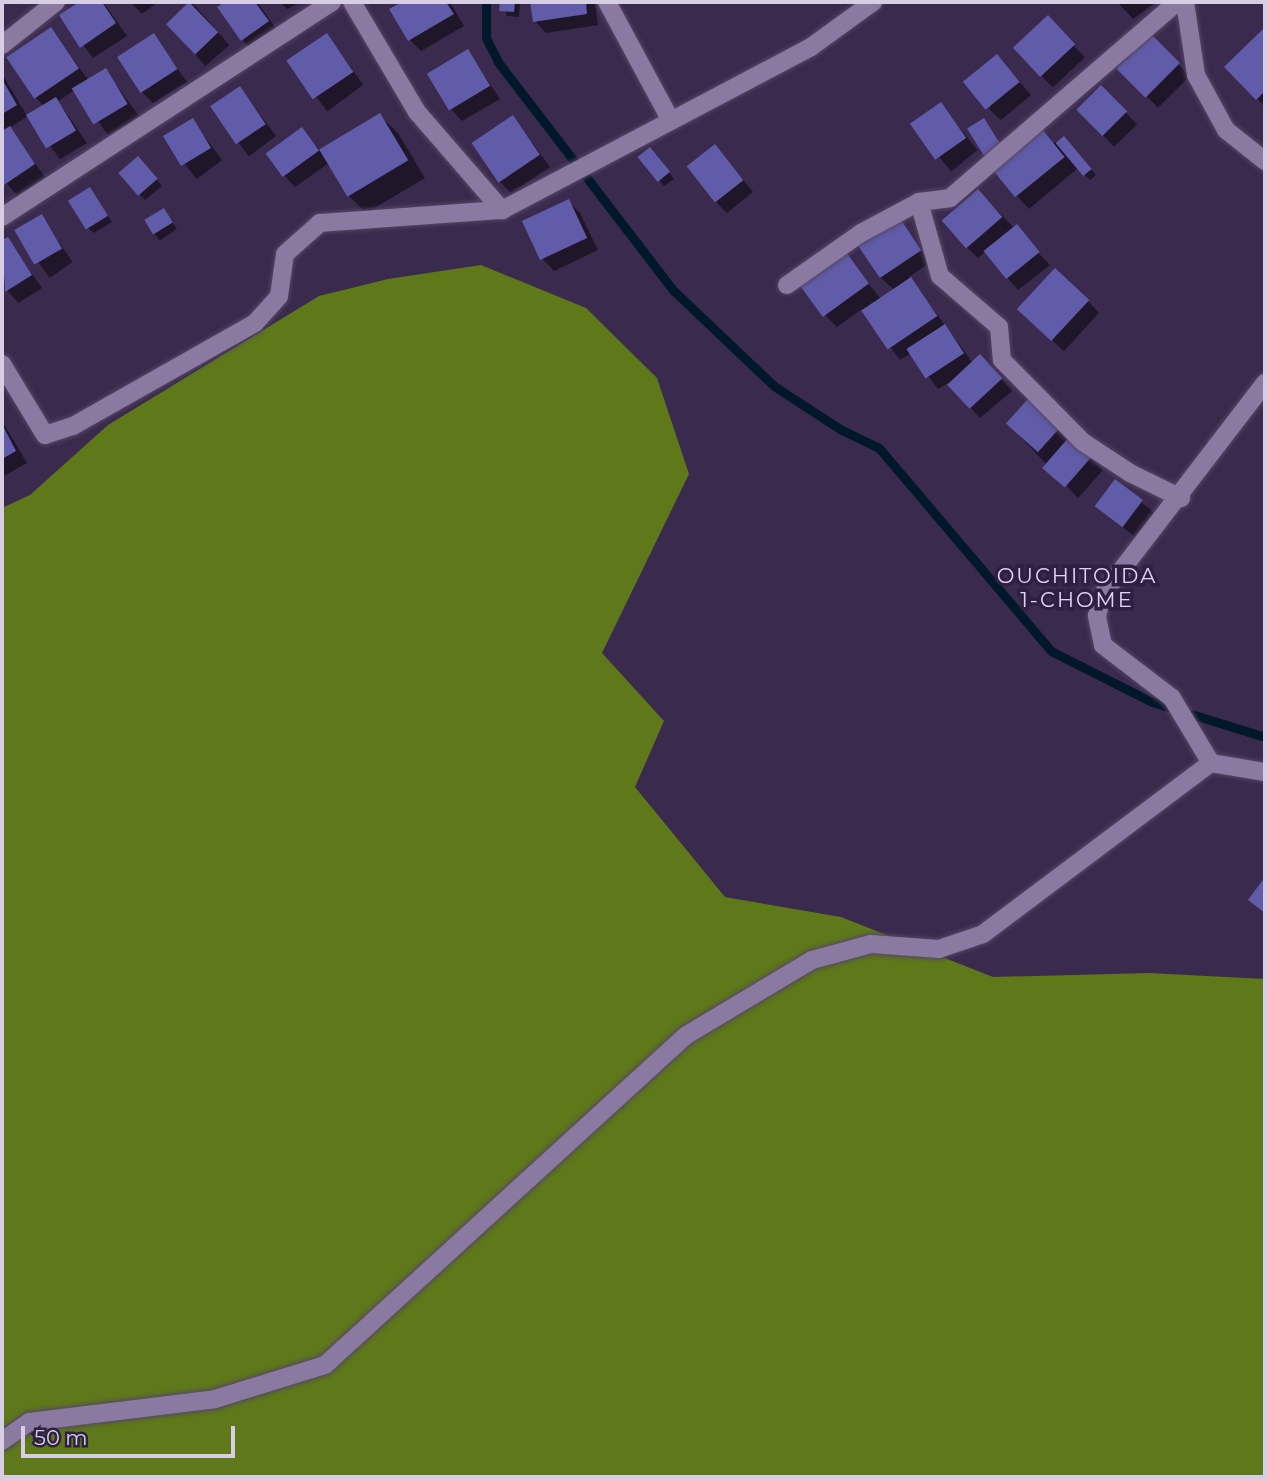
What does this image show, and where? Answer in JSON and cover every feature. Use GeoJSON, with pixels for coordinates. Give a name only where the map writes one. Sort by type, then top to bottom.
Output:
{"type":"FeatureCollection","features":[{"type":"Feature","properties":{"kind":"street"},"geometry":{"type":"LineString","coordinates":[[2,45],[56,2]]}},
{"type":"Feature","properties":{"kind":"street"},"geometry":{"type":"LineString","coordinates":[[2,218],[332,2]]}},
{"type":"Feature","properties":{"kind":"street"},"geometry":{"type":"LineString","coordinates":[[352,2],[417,112],[502,210]]}},
{"type":"Feature","properties":{"kind":"street"},"geometry":{"type":"LineString","coordinates":[[607,2],[670,120]]}},
{"type":"Feature","properties":{"kind":"street"},"geometry":{"type":"LineString","coordinates":[[2,364],[6,385],[45,435],[73,426],[256,323],[279,296],[285,254],[320,223],[502,210],[591,166],[670,120],[811,47],[873,2]]}},
{"type":"Feature","properties":{"kind":"street"},"geometry":{"type":"LineString","coordinates":[[787,285],[861,233],[919,202],[950,198],[1177,2]]}},
{"type":"Feature","properties":{"kind":"street"},"geometry":{"type":"LineString","coordinates":[[1185,2],[1196,75],[1226,130],[1265,161]]}},
{"type":"Feature","properties":{"kind":"street"},"geometry":{"type":"LineString","coordinates":[[919,202],[940,276],[999,327],[1002,360],[1083,442],[1130,473],[1181,498]]}},
{"type":"Feature","properties":{"kind":"street"},"geometry":{"type":"LineString","coordinates":[[1211,763],[1172,698],[1102,645],[1097,616],[1103,594],[1181,498],[1265,383]]}},
{"type":"Feature","properties":{"kind":"street"},"geometry":{"type":"LineString","coordinates":[[2,1441],[29,1422],[215,1399],[325,1365],[494,1215],[685,1036],[812,960],[871,944],[939,949],[983,934],[1211,763],[1265,772]]}},
{"type":"Feature","properties":{"kind":"green space"},"geometry":{"type":"Polygon","coordinates":[[[481,265],[586,308],[657,378],[689,474],[602,653],[664,721],[635,787],[725,897],[841,917],[993,977],[1149,973],[1265,979],[1265,1477],[2,1477],[2,508],[30,495],[108,425],[319,296],[388,279],[481,265]]]}},
{"type":"Feature","properties":{"kind":"building"},"geometry":{"type":"Polygon","coordinates":[[[79,2],[102,2],[116,23],[80,48],[59,15],[79,2]]]}},
{"type":"Feature","properties":{"kind":"building"},"geometry":{"type":"Polygon","coordinates":[[[189,2],[218,32],[195,54],[166,24],[189,2]]]}},
{"type":"Feature","properties":{"kind":"building"},"geometry":{"type":"Polygon","coordinates":[[[225,2],[255,2],[269,21],[241,41],[217,7],[225,2]]]}},
{"type":"Feature","properties":{"kind":"building"},"geometry":{"type":"Polygon","coordinates":[[[402,2],[446,2],[454,14],[408,41],[389,9],[402,2]]]}},
{"type":"Feature","properties":{"kind":"building"},"geometry":{"type":"Polygon","coordinates":[[[500,2],[515,2],[514,12],[499,11],[500,2]]]}},
{"type":"Feature","properties":{"kind":"building"},"geometry":{"type":"Polygon","coordinates":[[[530,2],[586,2],[587,14],[533,22],[530,2]]]}},
{"type":"Feature","properties":{"kind":"building"},"geometry":{"type":"Polygon","coordinates":[[[1048,15],[1075,44],[1040,77],[1013,48],[1048,15]]]}},
{"type":"Feature","properties":{"kind":"building"},"geometry":{"type":"Polygon","coordinates":[[[51,27],[79,68],[34,99],[6,57],[51,27]]]}},
{"type":"Feature","properties":{"kind":"building"},"geometry":{"type":"Polygon","coordinates":[[[1263,29],[1265,91],[1256,100],[1224,67],[1263,29]]]}},
{"type":"Feature","properties":{"kind":"building"},"geometry":{"type":"Polygon","coordinates":[[[154,33],[177,69],[141,93],[117,57],[154,33]]]}},
{"type":"Feature","properties":{"kind":"building"},"geometry":{"type":"Polygon","coordinates":[[[327,33],[353,72],[313,99],[286,60],[327,33]]]}},
{"type":"Feature","properties":{"kind":"building"},"geometry":{"type":"Polygon","coordinates":[[[1151,34],[1180,63],[1145,98],[1116,69],[1151,34]]]}},
{"type":"Feature","properties":{"kind":"building"},"geometry":{"type":"Polygon","coordinates":[[[468,49],[490,86],[449,111],[427,74],[468,49]]]}},
{"type":"Feature","properties":{"kind":"building"},"geometry":{"type":"Polygon","coordinates":[[[997,54],[1020,82],[985,110],[963,82],[997,54]]]}},
{"type":"Feature","properties":{"kind":"building"},"geometry":{"type":"Polygon","coordinates":[[[106,68],[128,104],[93,125],[72,89],[106,68]]]}},
{"type":"Feature","properties":{"kind":"building"},"geometry":{"type":"Polygon","coordinates":[[[2,79],[17,105],[2,114],[2,79]]]}},
{"type":"Feature","properties":{"kind":"building"},"geometry":{"type":"Polygon","coordinates":[[[1101,85],[1127,111],[1102,136],[1076,110],[1101,85]]]}},
{"type":"Feature","properties":{"kind":"building"},"geometry":{"type":"Polygon","coordinates":[[[240,86],[266,124],[236,144],[210,106],[240,86]]]}},
{"type":"Feature","properties":{"kind":"building"},"geometry":{"type":"Polygon","coordinates":[[[56,97],[76,130],[46,148],[26,115],[56,97]]]}},
{"type":"Feature","properties":{"kind":"building"},"geometry":{"type":"Polygon","coordinates":[[[941,102],[966,138],[935,160],[910,124],[941,102]]]}},
{"type":"Feature","properties":{"kind":"building"},"geometry":{"type":"Polygon","coordinates":[[[380,113],[408,160],[347,197],[319,150],[380,113]]]}},
{"type":"Feature","properties":{"kind":"building"},"geometry":{"type":"Polygon","coordinates":[[[513,115],[540,155],[498,183],[472,143],[513,115]]]}},
{"type":"Feature","properties":{"kind":"building"},"geometry":{"type":"Polygon","coordinates":[[[193,118],[211,148],[181,166],[163,136],[193,118]]]}},
{"type":"Feature","properties":{"kind":"building"},"geometry":{"type":"Polygon","coordinates":[[[984,118],[1001,145],[984,156],[967,129],[984,118]]]}},
{"type":"Feature","properties":{"kind":"building"},"geometry":{"type":"Polygon","coordinates":[[[10,126],[35,164],[4,185],[2,131],[10,126]]]}},
{"type":"Feature","properties":{"kind":"building"},"geometry":{"type":"Polygon","coordinates":[[[302,127],[319,150],[283,177],[266,153],[302,127]]]}},
{"type":"Feature","properties":{"kind":"building"},"geometry":{"type":"Polygon","coordinates":[[[1042,129],[1065,157],[1015,197],[992,169],[1042,129]]]}},
{"type":"Feature","properties":{"kind":"building"},"geometry":{"type":"Polygon","coordinates":[[[1064,136],[1092,169],[1083,176],[1056,143],[1064,136]]]}},
{"type":"Feature","properties":{"kind":"building"},"geometry":{"type":"Polygon","coordinates":[[[715,144],[743,180],[715,202],[687,166],[715,144]]]}},
{"type":"Feature","properties":{"kind":"building"},"geometry":{"type":"Polygon","coordinates":[[[650,147],[670,172],[658,182],[638,157],[650,147]]]}},
{"type":"Feature","properties":{"kind":"building"},"geometry":{"type":"Polygon","coordinates":[[[138,156],[158,179],[138,196],[118,173],[138,156]]]}},
{"type":"Feature","properties":{"kind":"building"},"geometry":{"type":"Polygon","coordinates":[[[90,187],[108,216],[86,230],[68,201],[90,187]]]}},
{"type":"Feature","properties":{"kind":"building"},"geometry":{"type":"Polygon","coordinates":[[[978,189],[1002,217],[966,248],[942,220],[978,189]]]}},
{"type":"Feature","properties":{"kind":"building"},"geometry":{"type":"Polygon","coordinates":[[[569,199],[587,238],[540,260],[522,221],[569,199]]]}},
{"type":"Feature","properties":{"kind":"building"},"geometry":{"type":"Polygon","coordinates":[[[164,208],[173,223],[153,234],[144,220],[164,208]]]}},
{"type":"Feature","properties":{"kind":"building"},"geometry":{"type":"Polygon","coordinates":[[[42,214],[62,249],[34,265],[14,230],[42,214]]]}},
{"type":"Feature","properties":{"kind":"building"},"geometry":{"type":"Polygon","coordinates":[[[899,217],[921,250],[880,278],[858,245],[899,217]]]}},
{"type":"Feature","properties":{"kind":"building"},"geometry":{"type":"Polygon","coordinates":[[[1017,224],[1040,252],[1006,279],[984,251],[1017,224]]]}},
{"type":"Feature","properties":{"kind":"building"},"geometry":{"type":"Polygon","coordinates":[[[8,237],[32,275],[5,292],[2,240],[8,237]]]}},
{"type":"Feature","properties":{"kind":"building"},"geometry":{"type":"Polygon","coordinates":[[[846,252],[869,284],[823,317],[800,286],[846,252]]]}},
{"type":"Feature","properties":{"kind":"building"},"geometry":{"type":"Polygon","coordinates":[[[1055,268],[1089,300],[1051,341],[1017,309],[1055,268]]]}},
{"type":"Feature","properties":{"kind":"building"},"geometry":{"type":"Polygon","coordinates":[[[911,277],[937,316],[888,350],[861,311],[911,277]]]}},
{"type":"Feature","properties":{"kind":"building"},"geometry":{"type":"Polygon","coordinates":[[[945,324],[964,353],[925,378],[906,349],[945,324]]]}},
{"type":"Feature","properties":{"kind":"building"},"geometry":{"type":"Polygon","coordinates":[[[980,354],[1003,378],[970,409],[947,385],[980,354]]]}},
{"type":"Feature","properties":{"kind":"building"},"geometry":{"type":"Polygon","coordinates":[[[1028,399],[1060,428],[1038,452],[1006,424],[1028,399]]]}},
{"type":"Feature","properties":{"kind":"building"},"geometry":{"type":"Polygon","coordinates":[[[2,424],[16,451],[2,459],[2,424]]]}},
{"type":"Feature","properties":{"kind":"building"},"geometry":{"type":"Polygon","coordinates":[[[1069,437],[1092,457],[1065,488],[1042,468],[1069,437]]]}},
{"type":"Feature","properties":{"kind":"building"},"geometry":{"type":"Polygon","coordinates":[[[1115,479],[1143,500],[1122,527],[1095,506],[1115,479]]]}},
{"type":"Feature","properties":{"kind":"building"},"geometry":{"type":"Polygon","coordinates":[[[1265,877],[1265,913],[1248,900],[1265,877]]]}},
{"type":"Feature","properties":{"kind":"waterway"},"geometry":{"type":"LineString","coordinates":[[486,2],[486,38],[498,62],[674,291],[774,386],[840,429],[879,448],[1051,651],[1152,702],[1265,737]]}},
{"type":"Feature","properties":{"kind":"district","name":"OUCHITOIDA 1-CHOME"},"geometry":{"type":"Point","coordinates":[1077,588]}}]}
